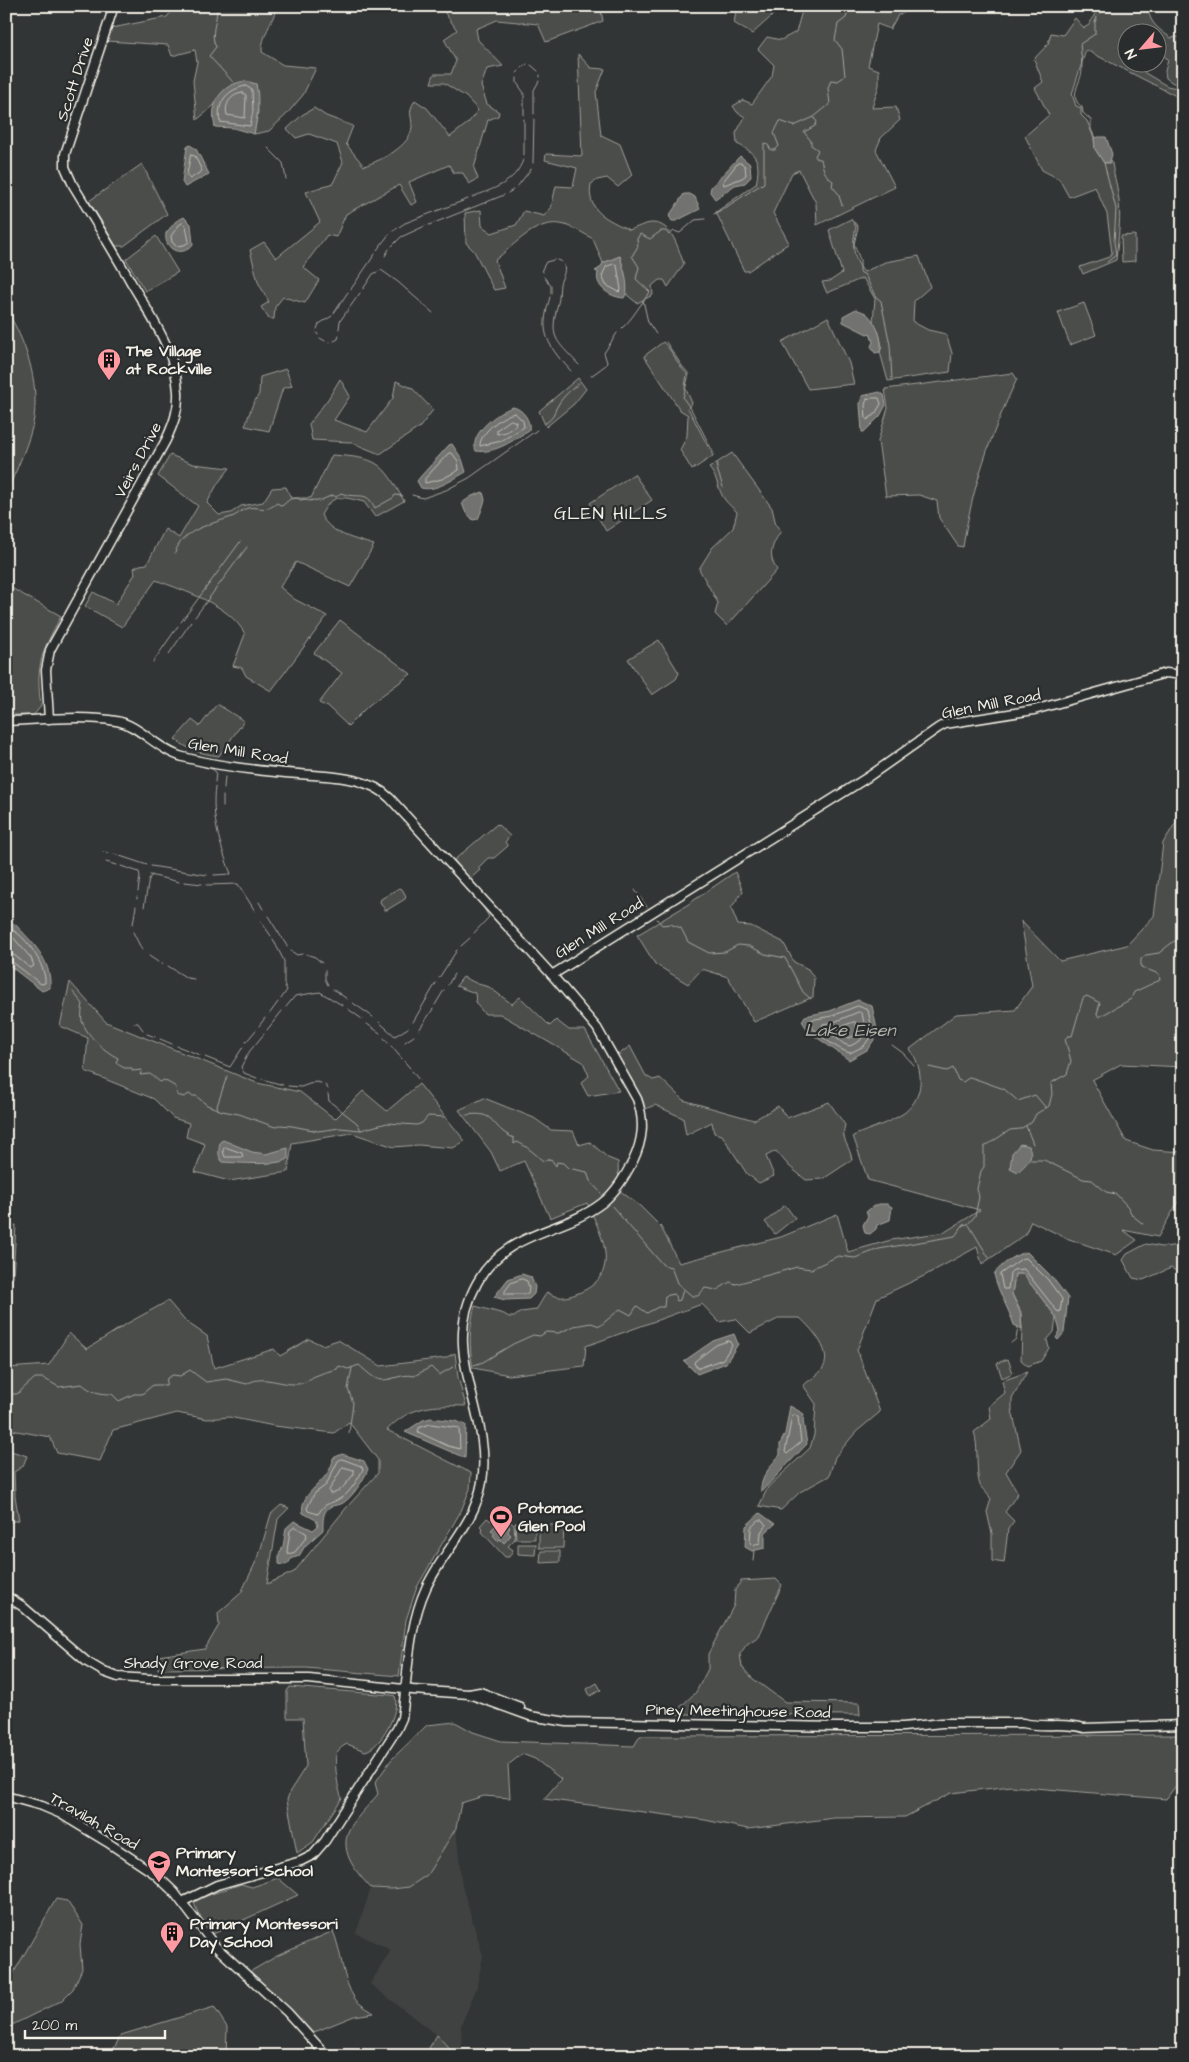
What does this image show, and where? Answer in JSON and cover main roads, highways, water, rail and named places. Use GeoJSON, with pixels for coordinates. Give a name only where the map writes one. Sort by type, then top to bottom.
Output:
{"type":"FeatureCollection","features":[{"type":"Feature","properties":{"kind":"main road","name":"Scott Drive"},"geometry":{"type":"LineString","coordinates":[[64,162],[71,134],[114,6]]}},
{"type":"Feature","properties":{"kind":"main road","name":"Veirs Drive"},"geometry":{"type":"LineString","coordinates":[[48,719],[46,670],[50,650],[166,440],[176,418],[178,394],[172,360],[159,329],[73,185],[64,162]]}},
{"type":"Feature","properties":{"kind":"main road","name":"Glen Mill Road"},"geometry":{"type":"LineString","coordinates":[[6,722],[96,718],[120,721],[162,749],[182,757],[221,766],[326,777],[361,782],[373,786],[384,793],[397,806],[552,975],[868,777],[945,724],[1034,710],[1166,673],[1183,675]]}},
{"type":"Feature","properties":{"kind":"main road"},"geometry":{"type":"LineString","coordinates":[[182,1902],[217,1885],[294,1864],[313,1855],[325,1841],[397,1729],[402,1718],[415,1624],[426,1589],[464,1530],[482,1483],[482,1441],[465,1370],[463,1353],[464,1323],[469,1300],[487,1268],[512,1245],[591,1210],[612,1193],[629,1168],[641,1142],[643,1119],[637,1099],[597,1028],[552,975]]}},
{"type":"Feature","properties":{"kind":"main road","name":"Shady Grove Road"},"geometry":{"type":"LineString","coordinates":[[6,1596],[22,1606],[87,1662],[104,1672],[118,1677],[149,1679],[300,1678],[406,1689]]}},
{"type":"Feature","properties":{"kind":"main road","name":"Piney Meetinghouse Road"},"geometry":{"type":"LineString","coordinates":[[406,1689],[469,1694],[480,1692],[546,1718],[568,1722],[838,1727],[929,1726],[943,1728],[1024,1728],[1032,1725],[1076,1726],[1084,1723],[1183,1725]]}},
{"type":"Feature","properties":{"kind":"main road","name":"Travilah Road"},"geometry":{"type":"LineString","coordinates":[[6,1796],[42,1806],[61,1814],[155,1874],[182,1902],[214,1946],[287,2012],[327,2056]]}},
{"type":"Feature","properties":{"kind":"water"},"geometry":{"type":"Polygon","coordinates":[[[246,81],[256,84],[258,96],[254,134],[233,128],[215,127],[214,110],[219,96],[230,86],[246,81]]]}},
{"type":"Feature","properties":{"kind":"water"},"geometry":{"type":"Polygon","coordinates":[[[1106,137],[1112,154],[1110,162],[1104,163],[1095,149],[1094,138],[1106,137]]]}},
{"type":"Feature","properties":{"kind":"water"},"geometry":{"type":"Polygon","coordinates":[[[190,145],[196,149],[209,174],[185,187],[182,182],[187,147],[190,145]]]}},
{"type":"Feature","properties":{"kind":"water"},"geometry":{"type":"Polygon","coordinates":[[[740,156],[750,164],[751,177],[745,183],[735,185],[715,199],[710,192],[711,187],[740,156]]]}},
{"type":"Feature","properties":{"kind":"water"},"geometry":{"type":"Polygon","coordinates":[[[684,194],[690,194],[695,197],[700,209],[676,221],[672,221],[669,216],[684,194]]]}},
{"type":"Feature","properties":{"kind":"water"},"geometry":{"type":"Polygon","coordinates":[[[184,217],[191,224],[193,244],[185,251],[175,251],[168,244],[166,233],[176,221],[184,217]]]}},
{"type":"Feature","properties":{"kind":"water"},"geometry":{"type":"Polygon","coordinates":[[[620,256],[627,283],[624,298],[613,296],[604,290],[598,282],[598,272],[595,271],[603,263],[620,256]]]}},
{"type":"Feature","properties":{"kind":"water"},"geometry":{"type":"Polygon","coordinates":[[[856,309],[867,314],[876,327],[881,343],[880,352],[875,353],[871,346],[873,342],[870,333],[867,334],[843,322],[843,316],[856,309]]]}},
{"type":"Feature","properties":{"kind":"water"},"geometry":{"type":"Polygon","coordinates":[[[880,392],[884,395],[886,405],[880,416],[862,432],[860,404],[862,396],[880,392]]]}},
{"type":"Feature","properties":{"kind":"water"},"geometry":{"type":"Polygon","coordinates":[[[513,407],[520,410],[526,416],[529,430],[511,442],[497,448],[476,451],[476,438],[480,431],[493,418],[513,407]]]}},
{"type":"Feature","properties":{"kind":"water"},"geometry":{"type":"Polygon","coordinates":[[[452,444],[462,459],[466,472],[438,487],[421,488],[417,481],[452,444]]]}},
{"type":"Feature","properties":{"kind":"water"},"geometry":{"type":"Polygon","coordinates":[[[483,492],[485,500],[483,507],[478,519],[473,520],[465,511],[462,503],[472,496],[483,492]]]}},
{"type":"Feature","properties":{"kind":"water"},"geometry":{"type":"Polygon","coordinates":[[[6,923],[15,924],[40,952],[48,969],[50,988],[42,991],[6,963],[6,923]]]}},
{"type":"Feature","properties":{"kind":"water","name":"Lake Eisen"},"geometry":{"type":"Polygon","coordinates":[[[858,1000],[872,1006],[878,1034],[867,1050],[849,1060],[809,1032],[802,1021],[805,1016],[830,1011],[858,1000]]]}},
{"type":"Feature","properties":{"kind":"water"},"geometry":{"type":"Polygon","coordinates":[[[223,1140],[252,1152],[266,1154],[288,1148],[288,1159],[276,1163],[223,1162],[219,1153],[220,1142],[223,1140]]]}},
{"type":"Feature","properties":{"kind":"water"},"geometry":{"type":"Polygon","coordinates":[[[1020,1144],[1029,1146],[1031,1154],[1029,1160],[1018,1172],[1010,1168],[1012,1153],[1020,1144]]]}},
{"type":"Feature","properties":{"kind":"water"},"geometry":{"type":"Polygon","coordinates":[[[879,1204],[887,1204],[892,1207],[890,1220],[877,1225],[876,1229],[870,1234],[865,1233],[863,1225],[868,1216],[866,1212],[879,1204]]]}},
{"type":"Feature","properties":{"kind":"water"},"geometry":{"type":"Polygon","coordinates":[[[1027,1252],[1052,1277],[1068,1298],[1064,1333],[1058,1340],[1056,1338],[1060,1331],[1056,1317],[1023,1274],[1015,1274],[1012,1294],[1020,1312],[1022,1329],[1014,1325],[998,1287],[994,1274],[1009,1260],[1027,1252]]]}},
{"type":"Feature","properties":{"kind":"water"},"geometry":{"type":"Polygon","coordinates":[[[522,1274],[531,1277],[535,1287],[534,1294],[529,1299],[505,1300],[494,1297],[508,1279],[522,1274]]]}},
{"type":"Feature","properties":{"kind":"water"},"geometry":{"type":"Polygon","coordinates":[[[734,1334],[738,1344],[726,1363],[697,1374],[684,1361],[713,1341],[734,1334]]]}},
{"type":"Feature","properties":{"kind":"water"},"geometry":{"type":"Polygon","coordinates":[[[790,1406],[804,1414],[803,1421],[807,1444],[761,1492],[764,1477],[780,1455],[780,1444],[785,1434],[790,1406]]]}},
{"type":"Feature","properties":{"kind":"water"},"geometry":{"type":"Polygon","coordinates":[[[431,1418],[455,1421],[466,1425],[465,1458],[405,1432],[423,1420],[431,1418]]]}},
{"type":"Feature","properties":{"kind":"water"},"geometry":{"type":"Polygon","coordinates":[[[342,1454],[364,1461],[368,1469],[364,1477],[347,1500],[326,1510],[323,1530],[305,1546],[299,1556],[291,1559],[288,1564],[279,1564],[279,1554],[283,1547],[286,1528],[294,1521],[313,1530],[318,1526],[316,1520],[303,1513],[305,1498],[327,1474],[333,1458],[342,1454]]]}},
{"type":"Feature","properties":{"kind":"water"},"geometry":{"type":"Polygon","coordinates":[[[760,1513],[775,1524],[765,1533],[765,1548],[752,1551],[745,1547],[746,1526],[760,1513]]]}},
{"type":"Feature","properties":{"kind":"water"},"geometry":{"type":"Polygon","coordinates":[[[498,1523],[501,1526],[507,1524],[510,1527],[508,1532],[511,1535],[504,1543],[500,1539],[498,1541],[493,1535],[495,1533],[491,1530],[498,1523]]]}},
{"type":"Feature","properties":{"kind":"waterway"},"geometry":{"type":"LineString","coordinates":[[217,6],[213,38],[216,47],[209,56],[234,83]]}},
{"type":"Feature","properties":{"kind":"waterway"},"geometry":{"type":"LineString","coordinates":[[714,214],[764,183],[764,143],[771,150],[775,150],[779,146],[774,133],[780,121],[794,126],[814,117],[830,104],[828,88],[831,80],[838,81],[845,76],[842,49],[835,40],[838,24],[846,18],[850,6]]}},
{"type":"Feature","properties":{"kind":"waterway"},"geometry":{"type":"LineString","coordinates":[[1095,138],[1091,129],[1091,120],[1083,113],[1075,94],[1082,69],[1080,44],[1095,34],[1095,22],[1098,15],[1104,10],[1103,6]]}},
{"type":"Feature","properties":{"kind":"waterway"},"geometry":{"type":"LineString","coordinates":[[522,68],[527,64]]}},
{"type":"Feature","properties":{"kind":"waterway"},"geometry":{"type":"LineString","coordinates":[[531,65],[538,71]]}},
{"type":"Feature","properties":{"kind":"waterway"},"geometry":{"type":"LineString","coordinates":[[517,78],[517,83],[524,93],[524,115]]}},
{"type":"Feature","properties":{"kind":"waterway"},"geometry":{"type":"LineString","coordinates":[[534,114],[534,90],[539,81]]}},
{"type":"Feature","properties":{"kind":"waterway"},"geometry":{"type":"LineString","coordinates":[[814,118],[817,122],[815,126],[804,132],[811,141],[811,145],[818,150],[815,156],[817,159],[821,159],[825,172],[833,181],[832,186],[838,193],[842,205]]}},
{"type":"Feature","properties":{"kind":"waterway"},"geometry":{"type":"LineString","coordinates":[[524,119],[524,155]]}},
{"type":"Feature","properties":{"kind":"waterway"},"geometry":{"type":"LineString","coordinates":[[533,163],[534,119]]}},
{"type":"Feature","properties":{"kind":"waterway"},"geometry":{"type":"LineString","coordinates":[[268,148],[283,163],[286,179]]}},
{"type":"Feature","properties":{"kind":"waterway"},"geometry":{"type":"LineString","coordinates":[[472,197],[509,180],[523,160]]}},
{"type":"Feature","properties":{"kind":"waterway"},"geometry":{"type":"LineString","coordinates":[[1104,163],[1116,209],[1114,242],[1116,255],[1107,262]]}},
{"type":"Feature","properties":{"kind":"waterway"},"geometry":{"type":"LineString","coordinates":[[517,187],[531,169]]}},
{"type":"Feature","properties":{"kind":"waterway"},"geometry":{"type":"LineString","coordinates":[[508,193],[513,190]]}},
{"type":"Feature","properties":{"kind":"waterway"},"geometry":{"type":"LineString","coordinates":[[429,225],[504,195]]}},
{"type":"Feature","properties":{"kind":"waterway"},"geometry":{"type":"LineString","coordinates":[[393,231],[405,223],[468,199]]}},
{"type":"Feature","properties":{"kind":"waterway"},"geometry":{"type":"LineString","coordinates":[[622,328],[650,292],[636,279],[639,267],[632,256],[638,246],[637,239],[640,234],[650,239],[661,231],[666,231],[669,235],[674,231],[680,233],[695,220],[705,219]]}},
{"type":"Feature","properties":{"kind":"waterway"},"geometry":{"type":"LineString","coordinates":[[854,222],[858,227],[854,244],[860,260],[860,272],[865,275],[875,296],[881,301],[890,345],[892,379]]}},
{"type":"Feature","properties":{"kind":"waterway"},"geometry":{"type":"LineString","coordinates":[[392,246],[401,237],[425,226]]}},
{"type":"Feature","properties":{"kind":"waterway"},"geometry":{"type":"LineString","coordinates":[[377,250],[390,233]]}},
{"type":"Feature","properties":{"kind":"waterway"},"geometry":{"type":"LineString","coordinates":[[385,256],[389,249]]}},
{"type":"Feature","properties":{"kind":"waterway"},"geometry":{"type":"LineString","coordinates":[[351,289],[375,254]]}},
{"type":"Feature","properties":{"kind":"waterway"},"geometry":{"type":"LineString","coordinates":[[543,272],[542,269],[546,262],[554,260]]}},
{"type":"Feature","properties":{"kind":"waterway"},"geometry":{"type":"LineString","coordinates":[[557,260],[562,262]]}},
{"type":"Feature","properties":{"kind":"waterway"},"geometry":{"type":"LineString","coordinates":[[564,265],[555,315],[554,332],[559,343],[579,365]]}},
{"type":"Feature","properties":{"kind":"waterway"},"geometry":{"type":"LineString","coordinates":[[363,289],[373,274],[381,270],[398,282],[433,313]]}},
{"type":"Feature","properties":{"kind":"waterway"},"geometry":{"type":"LineString","coordinates":[[544,277],[551,286],[551,293]]}},
{"type":"Feature","properties":{"kind":"waterway"},"geometry":{"type":"LineString","coordinates":[[334,313],[348,292]]}},
{"type":"Feature","properties":{"kind":"waterway"},"geometry":{"type":"LineString","coordinates":[[339,329],[340,321],[360,293]]}},
{"type":"Feature","properties":{"kind":"waterway"},"geometry":{"type":"LineString","coordinates":[[550,297],[545,330],[550,344],[560,359]]}},
{"type":"Feature","properties":{"kind":"waterway"},"geometry":{"type":"LineString","coordinates":[[643,300],[648,322],[656,334]]}},
{"type":"Feature","properties":{"kind":"waterway"},"geometry":{"type":"LineString","coordinates":[[317,329],[319,324],[332,316]]}},
{"type":"Feature","properties":{"kind":"waterway"},"geometry":{"type":"LineString","coordinates":[[591,376],[606,365],[604,353],[617,333]]}},
{"type":"Feature","properties":{"kind":"waterway"},"geometry":{"type":"LineString","coordinates":[[334,341],[338,339],[339,335]]}},
{"type":"Feature","properties":{"kind":"waterway"},"geometry":{"type":"LineString","coordinates":[[320,338],[325,341]]}},
{"type":"Feature","properties":{"kind":"waterway"},"geometry":{"type":"LineString","coordinates":[[666,342],[689,374],[683,398],[691,409],[714,454]]}},
{"type":"Feature","properties":{"kind":"waterway"},"geometry":{"type":"LineString","coordinates":[[563,362],[571,371]]}},
{"type":"Feature","properties":{"kind":"waterway"},"geometry":{"type":"LineString","coordinates":[[544,424],[552,417],[567,393],[579,383]]}},
{"type":"Feature","properties":{"kind":"waterway"},"geometry":{"type":"LineString","coordinates":[[412,495],[423,498],[446,490],[469,478],[537,430]]}},
{"type":"Feature","properties":{"kind":"waterway"},"geometry":{"type":"LineString","coordinates":[[716,464],[718,464],[717,469],[723,487]]}},
{"type":"Feature","properties":{"kind":"waterway"},"geometry":{"type":"LineString","coordinates":[[175,553],[184,538],[191,532],[234,516],[244,509],[269,508],[277,503],[282,506],[290,499],[298,498],[300,500],[319,501],[333,495],[336,497],[341,493],[365,497],[372,502],[375,508],[395,495],[403,496]]}},
{"type":"Feature","properties":{"kind":"waterway"},"geometry":{"type":"LineString","coordinates":[[181,622],[240,542]]}},
{"type":"Feature","properties":{"kind":"waterway"},"geometry":{"type":"LineString","coordinates":[[195,617],[247,547]]}},
{"type":"Feature","properties":{"kind":"waterway"},"geometry":{"type":"LineString","coordinates":[[169,654],[191,622]]}},
{"type":"Feature","properties":{"kind":"waterway"},"geometry":{"type":"LineString","coordinates":[[153,662],[178,626]]}},
{"type":"Feature","properties":{"kind":"waterway"},"geometry":{"type":"LineString","coordinates":[[204,767],[216,772],[215,782]]}},
{"type":"Feature","properties":{"kind":"waterway"},"geometry":{"type":"LineString","coordinates":[[224,788],[225,777]]}},
{"type":"Feature","properties":{"kind":"waterway"},"geometry":{"type":"LineString","coordinates":[[214,875],[231,874],[223,853],[215,821],[215,787]]}},
{"type":"Feature","properties":{"kind":"waterway"},"geometry":{"type":"LineString","coordinates":[[223,796],[223,806]]}},
{"type":"Feature","properties":{"kind":"waterway"},"geometry":{"type":"LineString","coordinates":[[417,834],[442,862]]}},
{"type":"Feature","properties":{"kind":"waterway"},"geometry":{"type":"LineString","coordinates":[[103,852],[108,853]]}},
{"type":"Feature","properties":{"kind":"waterway"},"geometry":{"type":"LineString","coordinates":[[114,854],[147,865]]}},
{"type":"Feature","properties":{"kind":"waterway"},"geometry":{"type":"LineString","coordinates":[[106,862],[116,865]]}},
{"type":"Feature","properties":{"kind":"waterway"},"geometry":{"type":"LineString","coordinates":[[445,865],[449,869]]}},
{"type":"Feature","properties":{"kind":"waterway"},"geometry":{"type":"LineString","coordinates":[[121,866],[139,872],[138,892]]}},
{"type":"Feature","properties":{"kind":"waterway"},"geometry":{"type":"LineString","coordinates":[[151,866],[207,875]]}},
{"type":"Feature","properties":{"kind":"waterway"},"geometry":{"type":"LineString","coordinates":[[462,871],[466,876]]}},
{"type":"Feature","properties":{"kind":"waterway"},"geometry":{"type":"LineString","coordinates":[[452,873],[469,891]]}},
{"type":"Feature","properties":{"kind":"waterway"},"geometry":{"type":"LineString","coordinates":[[150,875],[179,882]]}},
{"type":"Feature","properties":{"kind":"waterway"},"geometry":{"type":"LineString","coordinates":[[144,907],[149,879],[152,875]]}},
{"type":"Feature","properties":{"kind":"waterway"},"geometry":{"type":"LineString","coordinates":[[184,882],[202,884]]}},
{"type":"Feature","properties":{"kind":"waterway"},"geometry":{"type":"LineString","coordinates":[[207,885],[238,884],[255,911]]}},
{"type":"Feature","properties":{"kind":"waterway"},"geometry":{"type":"LineString","coordinates":[[635,890],[647,907]]}},
{"type":"Feature","properties":{"kind":"waterway"},"geometry":{"type":"LineString","coordinates":[[473,895],[478,900]]}},
{"type":"Feature","properties":{"kind":"waterway"},"geometry":{"type":"LineString","coordinates":[[259,902],[263,909]]}},
{"type":"Feature","properties":{"kind":"waterway"},"geometry":{"type":"LineString","coordinates":[[474,933],[489,917],[481,903]]}},
{"type":"Feature","properties":{"kind":"waterway"},"geometry":{"type":"LineString","coordinates":[[133,924],[136,906]]}},
{"type":"Feature","properties":{"kind":"waterway"},"geometry":{"type":"LineString","coordinates":[[268,916],[287,946]]}},
{"type":"Feature","properties":{"kind":"waterway"},"geometry":{"type":"LineString","coordinates":[[657,919],[662,925],[670,924],[681,928],[688,942],[709,953],[725,952],[738,945],[749,946],[765,954],[785,958],[803,992],[811,999]]}},
{"type":"Feature","properties":{"kind":"waterway"},"geometry":{"type":"LineString","coordinates":[[260,920],[271,936]]}},
{"type":"Feature","properties":{"kind":"waterway"},"geometry":{"type":"LineString","coordinates":[[133,932],[142,950]]}},
{"type":"Feature","properties":{"kind":"waterway"},"geometry":{"type":"LineString","coordinates":[[461,946],[470,938]]}},
{"type":"Feature","properties":{"kind":"waterway"},"geometry":{"type":"LineString","coordinates":[[273,939],[284,961],[284,984],[287,990],[281,999]]}},
{"type":"Feature","properties":{"kind":"waterway"},"geometry":{"type":"LineString","coordinates":[[611,1205],[663,1265],[671,1267],[677,1283],[692,1296],[698,1296],[705,1288],[717,1290],[730,1282],[736,1284],[797,1267],[811,1269],[838,1256],[855,1258],[879,1249],[955,1236],[963,1225],[968,1224],[975,1216],[979,1197],[977,1189],[981,1171],[984,1167],[984,1147],[1010,1130],[1020,1129],[1032,1122],[1036,1114],[1049,1106],[1052,1094],[1051,1083],[1067,1074],[1071,1061],[1065,1039],[1068,1036],[1072,1036],[1083,998],[1087,996],[1100,1003],[1097,1014],[1099,1017],[1131,999],[1134,992],[1160,980],[1159,974],[1141,967],[1141,959],[1146,955],[1159,953],[1174,941],[1183,942]]}},
{"type":"Feature","properties":{"kind":"waterway"},"geometry":{"type":"LineString","coordinates":[[439,978],[457,950]]}},
{"type":"Feature","properties":{"kind":"waterway"},"geometry":{"type":"LineString","coordinates":[[291,951],[297,955],[302,954]]}},
{"type":"Feature","properties":{"kind":"waterway"},"geometry":{"type":"LineString","coordinates":[[306,954],[315,957],[322,963]]}},
{"type":"Feature","properties":{"kind":"waterway"},"geometry":{"type":"LineString","coordinates":[[149,956],[158,962]]}},
{"type":"Feature","properties":{"kind":"waterway"},"geometry":{"type":"LineString","coordinates":[[168,966],[187,978],[194,979]]}},
{"type":"Feature","properties":{"kind":"waterway"},"geometry":{"type":"LineString","coordinates":[[325,970],[325,979],[328,985]]}},
{"type":"Feature","properties":{"kind":"waterway"},"geometry":{"type":"LineString","coordinates":[[448,985],[454,974]]}},
{"type":"Feature","properties":{"kind":"waterway"},"geometry":{"type":"LineString","coordinates":[[413,1022],[436,983]]}},
{"type":"Feature","properties":{"kind":"waterway"},"geometry":{"type":"LineString","coordinates":[[333,989],[347,999]]}},
{"type":"Feature","properties":{"kind":"waterway"},"geometry":{"type":"LineString","coordinates":[[435,1005],[444,990]]}},
{"type":"Feature","properties":{"kind":"waterway"},"geometry":{"type":"LineString","coordinates":[[73,992],[83,1004],[82,1021],[84,1027],[97,1042],[118,1058],[116,1063],[124,1068],[132,1068],[132,1071],[142,1070],[140,1075],[150,1074],[160,1082],[164,1080],[176,1087],[177,1095],[184,1097],[189,1094],[196,1096],[207,1105],[222,1111],[239,1114],[275,1127],[280,1125],[292,1126],[318,1131],[340,1128],[361,1130],[387,1123],[417,1125],[422,1123],[428,1116],[446,1117]]}},
{"type":"Feature","properties":{"kind":"waterway"},"geometry":{"type":"LineString","coordinates":[[286,1007],[295,996],[320,992],[342,1005]]}},
{"type":"Feature","properties":{"kind":"waterway"},"geometry":{"type":"LineString","coordinates":[[270,1013],[278,1002]]}},
{"type":"Feature","properties":{"kind":"waterway"},"geometry":{"type":"LineString","coordinates":[[353,1003],[373,1017]]}},
{"type":"Feature","properties":{"kind":"waterway"},"geometry":{"type":"LineString","coordinates":[[348,1009],[362,1019]]}},
{"type":"Feature","properties":{"kind":"waterway"},"geometry":{"type":"LineString","coordinates":[[419,1030],[433,1009]]}},
{"type":"Feature","properties":{"kind":"waterway"},"geometry":{"type":"LineString","coordinates":[[267,1030],[282,1011]]}},
{"type":"Feature","properties":{"kind":"waterway"},"geometry":{"type":"LineString","coordinates":[[259,1026],[265,1018]]}},
{"type":"Feature","properties":{"kind":"waterway"},"geometry":{"type":"LineString","coordinates":[[379,1022],[395,1036],[408,1028]]}},
{"type":"Feature","properties":{"kind":"waterway"},"geometry":{"type":"LineString","coordinates":[[134,1023],[138,1023],[143,1030]]}},
{"type":"Feature","properties":{"kind":"waterway"},"geometry":{"type":"LineString","coordinates":[[367,1024],[380,1033]]}},
{"type":"Feature","properties":{"kind":"waterway"},"geometry":{"type":"LineString","coordinates":[[246,1042],[256,1030]]}},
{"type":"Feature","properties":{"kind":"waterway"},"geometry":{"type":"LineString","coordinates":[[147,1034],[155,1037]]}},
{"type":"Feature","properties":{"kind":"waterway"},"geometry":{"type":"LineString","coordinates":[[257,1078],[244,1073],[241,1067],[249,1052],[264,1034]]}},
{"type":"Feature","properties":{"kind":"waterway"},"geometry":{"type":"LineString","coordinates":[[405,1042],[414,1036]]}},
{"type":"Feature","properties":{"kind":"waterway"},"geometry":{"type":"LineString","coordinates":[[384,1038],[388,1043]]}},
{"type":"Feature","properties":{"kind":"waterway"},"geometry":{"type":"LineString","coordinates":[[160,1039],[172,1044]]}},
{"type":"Feature","properties":{"kind":"waterway"},"geometry":{"type":"LineString","coordinates":[[892,1045],[914,1065]]}},
{"type":"Feature","properties":{"kind":"waterway"},"geometry":{"type":"LineString","coordinates":[[177,1046],[200,1055]]}},
{"type":"Feature","properties":{"kind":"waterway"},"geometry":{"type":"LineString","coordinates":[[391,1046],[410,1068]]}},
{"type":"Feature","properties":{"kind":"waterway"},"geometry":{"type":"LineString","coordinates":[[205,1057],[230,1067],[243,1047]]}},
{"type":"Feature","properties":{"kind":"waterway"},"geometry":{"type":"LineString","coordinates":[[929,1067],[947,1071],[953,1068],[958,1080],[963,1082],[970,1077],[1004,1089],[1018,1101],[1035,1095],[1046,1108]]}},
{"type":"Feature","properties":{"kind":"waterway"},"geometry":{"type":"LineString","coordinates":[[412,1071],[419,1080]]}},
{"type":"Feature","properties":{"kind":"waterway"},"geometry":{"type":"LineString","coordinates":[[218,1109],[217,1106],[227,1076]]}},
{"type":"Feature","properties":{"kind":"waterway"},"geometry":{"type":"LineString","coordinates":[[262,1079],[283,1085]]}},
{"type":"Feature","properties":{"kind":"waterway"},"geometry":{"type":"LineString","coordinates":[[288,1086],[301,1087],[315,1082],[321,1083]]}},
{"type":"Feature","properties":{"kind":"waterway"},"geometry":{"type":"LineString","coordinates":[[325,1085],[328,1089]]}},
{"type":"Feature","properties":{"kind":"waterway"},"geometry":{"type":"LineString","coordinates":[[328,1094],[329,1101],[357,1123],[361,1130]]}},
{"type":"Feature","properties":{"kind":"waterway"},"geometry":{"type":"LineString","coordinates":[[467,1115],[477,1114],[489,1117],[500,1129],[514,1138],[514,1144],[517,1142],[531,1150],[543,1161],[551,1159],[556,1166],[557,1162],[563,1163],[568,1168],[587,1172],[590,1181],[601,1193]]}},
{"type":"Feature","properties":{"kind":"waterway"},"geometry":{"type":"LineString","coordinates":[[1026,1126],[1033,1144]]}},
{"type":"Feature","properties":{"kind":"waterway"},"geometry":{"type":"LineString","coordinates":[[1031,1160],[1044,1160],[1083,1179],[1092,1180],[1106,1192],[1116,1194],[1128,1207],[1132,1215],[1143,1224]]}},
{"type":"Feature","properties":{"kind":"waterway"},"geometry":{"type":"LineString","coordinates":[[969,1225],[989,1258]]}},
{"type":"Feature","properties":{"kind":"waterway"},"geometry":{"type":"LineString","coordinates":[[474,1365],[533,1335],[540,1336],[546,1332],[559,1333],[574,1326],[591,1323],[600,1326],[620,1309],[631,1315],[637,1306],[647,1313],[658,1307],[664,1307],[665,1296],[674,1294],[677,1301],[680,1300],[683,1290]]}},
{"type":"Feature","properties":{"kind":"waterway"},"geometry":{"type":"LineString","coordinates":[[1011,1343],[1016,1339],[1018,1327]]}},
{"type":"Feature","properties":{"kind":"waterway"},"geometry":{"type":"LineString","coordinates":[[6,1394],[17,1394],[35,1378],[43,1378],[59,1387],[82,1384],[96,1392],[112,1394],[119,1401],[134,1394],[142,1394],[153,1385],[166,1385],[167,1378],[173,1375],[180,1376],[190,1370],[206,1382],[226,1379],[247,1384],[259,1380],[297,1384],[337,1369],[339,1366],[348,1369],[359,1365],[379,1380],[406,1375],[414,1376],[431,1367],[439,1375],[453,1367]]}},
{"type":"Feature","properties":{"kind":"waterway"},"geometry":{"type":"LineString","coordinates":[[349,1433],[353,1403],[348,1389],[352,1368]]}},
{"type":"Feature","properties":{"kind":"waterway"},"geometry":{"type":"LineString","coordinates":[[753,1561],[754,1550]]}},
{"type":"Feature","properties":{"kind":"place","name":"The Village at Rockville"},"geometry":{"type":"Point","coordinates":[109,381]}},
{"type":"Feature","properties":{"kind":"place","name":"Potomac Glen Pool"},"geometry":{"type":"Point","coordinates":[501,1538]}},
{"type":"Feature","properties":{"kind":"place","name":"Primary Montessori School"},"geometry":{"type":"Point","coordinates":[159,1883]}},
{"type":"Feature","properties":{"kind":"place","name":"Primary Montessori Day School"},"geometry":{"type":"Point","coordinates":[172,1954]}},
{"type":"Feature","properties":{"kind":"district","name":"GLEN HILLS"},"geometry":{"type":"Point","coordinates":[611,513]}}]}
